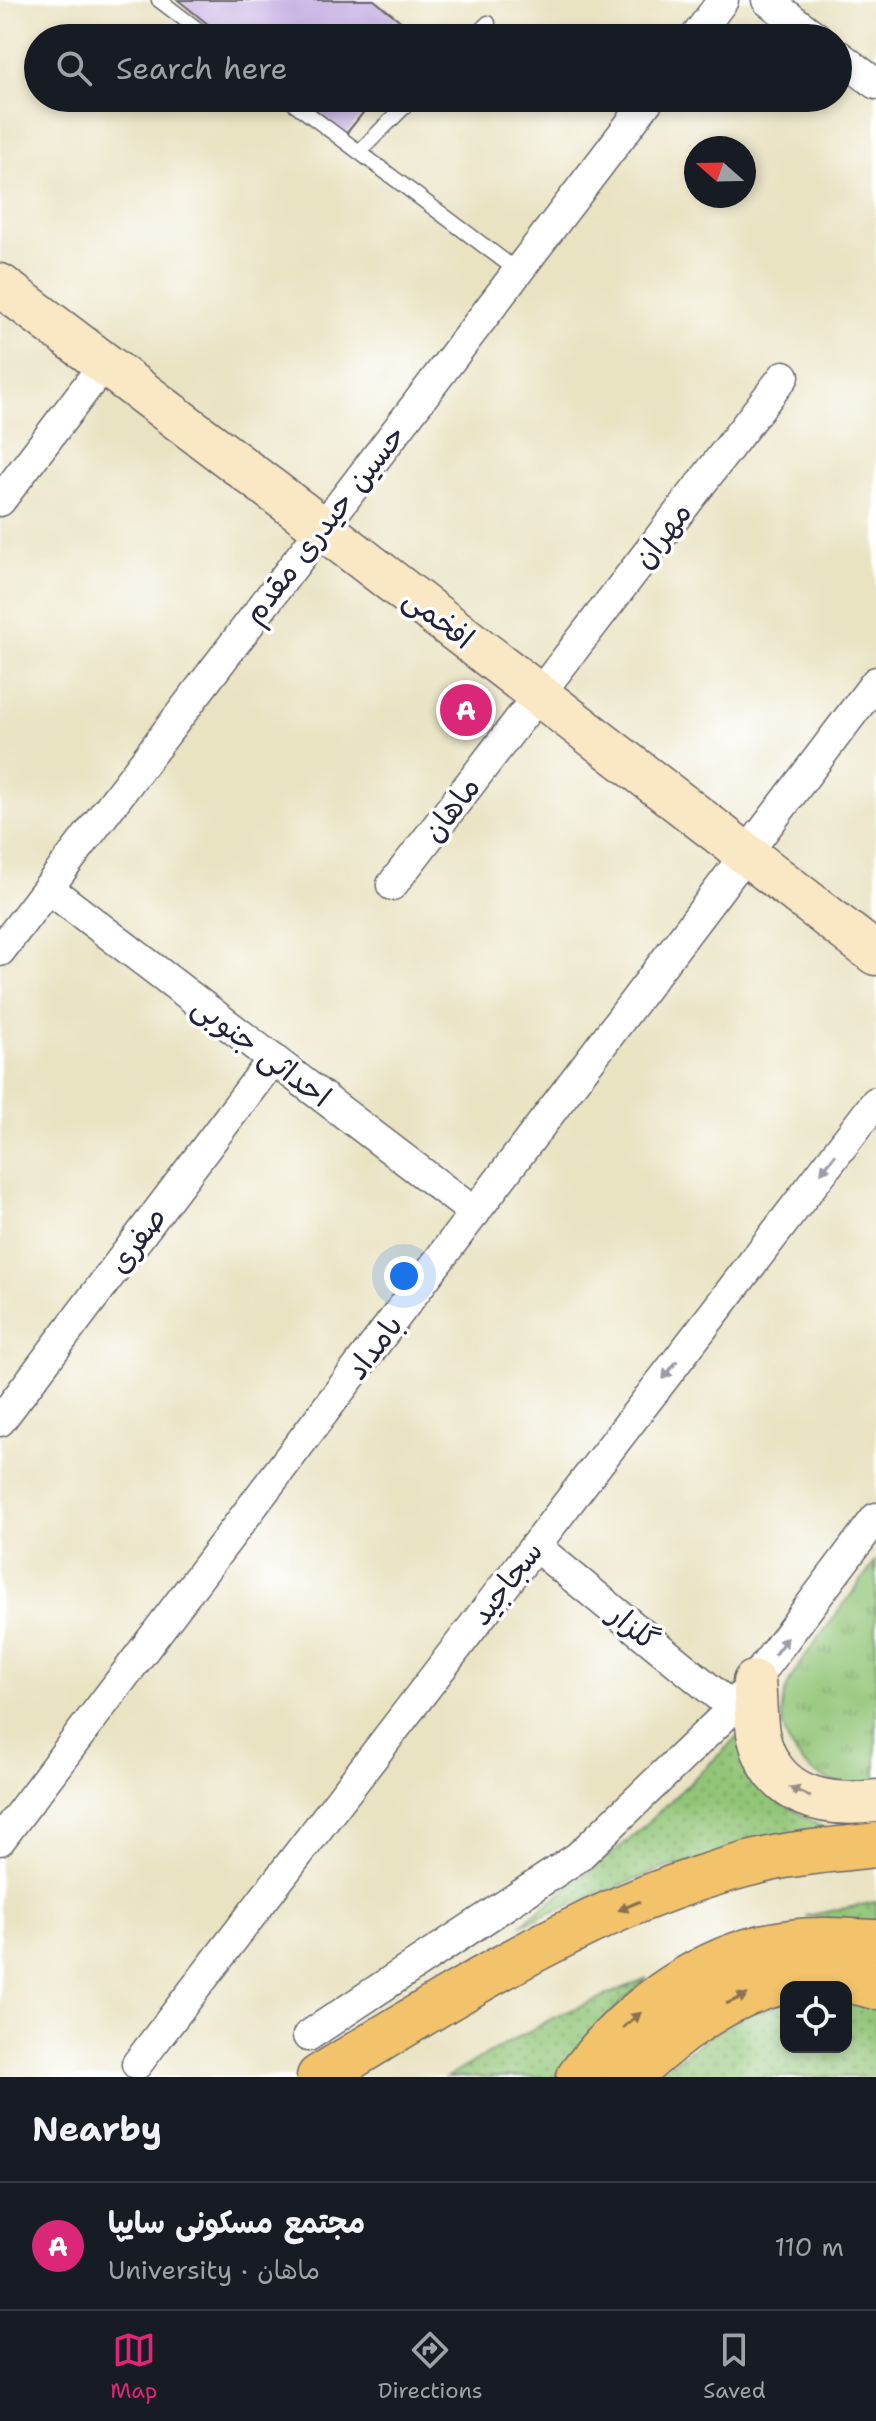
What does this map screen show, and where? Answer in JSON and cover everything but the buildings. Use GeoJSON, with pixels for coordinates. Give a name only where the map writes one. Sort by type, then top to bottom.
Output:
{"type":"FeatureCollection","features":[{"type":"Feature","properties":{"kind":"highway"},"geometry":{"type":"LineString","coordinates":[[319,2077],[473,1981],[571,1930],[702,1879],[779,1857],[876,1845]]}},
{"type":"Feature","properties":{"kind":"highway"},"geometry":{"type":"LineString","coordinates":[[702,1879],[809,1883],[876,1876]]}},
{"type":"Feature","properties":{"kind":"highway"},"geometry":{"type":"LineString","coordinates":[[579,2077],[603,2045],[630,2020],[679,1985],[717,1963],[749,1951],[789,1942],[876,1942]]}},
{"type":"Feature","properties":{"kind":"highway"},"geometry":{"type":"LineString","coordinates":[[629,2077],[665,2043],[736,1997],[772,1985],[807,1980],[835,1978],[876,1987]]}},
{"type":"Feature","properties":{"kind":"highway"},"geometry":{"type":"LineString","coordinates":[[371,2077],[404,2026]]}},
{"type":"Feature","properties":{"kind":"street"},"geometry":{"type":"LineString","coordinates":[[705,24],[723,0]]}},
{"type":"Feature","properties":{"kind":"street"},"geometry":{"type":"LineString","coordinates":[[767,0],[799,24]]}},
{"type":"Feature","properties":{"kind":"street"},"geometry":{"type":"LineString","coordinates":[[852,66],[876,84]]}},
{"type":"Feature","properties":{"kind":"street","name":"حسین حیدری مقدم"},"geometry":{"type":"LineString","coordinates":[[0,951],[640,112]]}},
{"type":"Feature","properties":{"kind":"street","name":"افخمی"},"geometry":{"type":"LineString","coordinates":[[0,285],[321,527],[876,954]]}},
{"type":"Feature","properties":{"kind":"street"},"geometry":{"type":"LineString","coordinates":[[0,501],[105,363]]}},
{"type":"Feature","properties":{"kind":"street","name":"مهران"},"geometry":{"type":"LineString","coordinates":[[539,695],[784,376]]}},
{"type":"Feature","properties":{"kind":"street","name":"بامداد"},"geometry":{"type":"LineString","coordinates":[[0,1840],[876,682]]}},
{"type":"Feature","properties":{"kind":"street","name":"ماهان"},"geometry":{"type":"LineString","coordinates":[[392,885],[539,695]]}},
{"type":"Feature","properties":{"kind":"street","name":"احداثی جنوبی"},"geometry":{"type":"LineString","coordinates":[[48,888],[475,1213]]}},
{"type":"Feature","properties":{"kind":"street","name":"صفری"},"geometry":{"type":"LineString","coordinates":[[0,1421],[273,1059]]}},
{"type":"Feature","properties":{"kind":"street","name":"سجاجید"},"geometry":{"type":"LineString","coordinates":[[137,2064],[876,1102]]}},
{"type":"Feature","properties":{"kind":"street"},"geometry":{"type":"LineString","coordinates":[[308,2036],[578,1857],[744,1695],[876,1518]]}},
{"type":"Feature","properties":{"kind":"street","name":"گلزار"},"geometry":{"type":"LineString","coordinates":[[535,1546],[744,1695]]}},
{"type":"Feature","properties":{"kind":"street"},"geometry":{"type":"LineString","coordinates":[[744,1695],[769,1765],[796,1793],[828,1802],[876,1801]]}},
{"type":"Feature","properties":{"kind":"lane"},"geometry":{"type":"LineString","coordinates":[[159,0],[191,24]]}},
{"type":"Feature","properties":{"kind":"lane"},"geometry":{"type":"LineString","coordinates":[[306,112],[520,272]]}},
{"type":"Feature","properties":{"kind":"lane"},"geometry":{"type":"LineString","coordinates":[[359,152],[399,112]]}},
{"type":"Feature","properties":{"kind":"green space"},"geometry":{"type":"Polygon","coordinates":[[[876,1561],[876,1784],[843,1783],[814,1772],[798,1757],[787,1739],[782,1706],[786,1691],[802,1661],[876,1561]]]}},
{"type":"Feature","properties":{"kind":"green space"},"geometry":{"type":"Polygon","coordinates":[[[740,1735],[772,1797],[832,1833],[665,1868],[520,1925],[629,1840],[740,1735]]]}},
{"type":"Feature","properties":{"kind":"green space"},"geometry":{"type":"Polygon","coordinates":[[[876,1902],[876,1925],[806,1916],[876,1902]]]}},
{"type":"Feature","properties":{"kind":"green space"},"geometry":{"type":"Polygon","coordinates":[[[647,1978],[598,2025],[555,2077],[447,2077],[553,2018],[647,1978]]]}},
{"type":"Feature","properties":{"kind":"green space"},"geometry":{"type":"Polygon","coordinates":[[[852,2000],[876,2005],[876,2077],[653,2077],[710,2036],[745,2016],[780,2005],[780,2053],[852,2053],[852,2000]]]}},
{"type":"Feature","properties":{"kind":"place","name":"مجتمع مسکونی سایپا"},"geometry":{"type":"Point","coordinates":[466,710]}}]}
